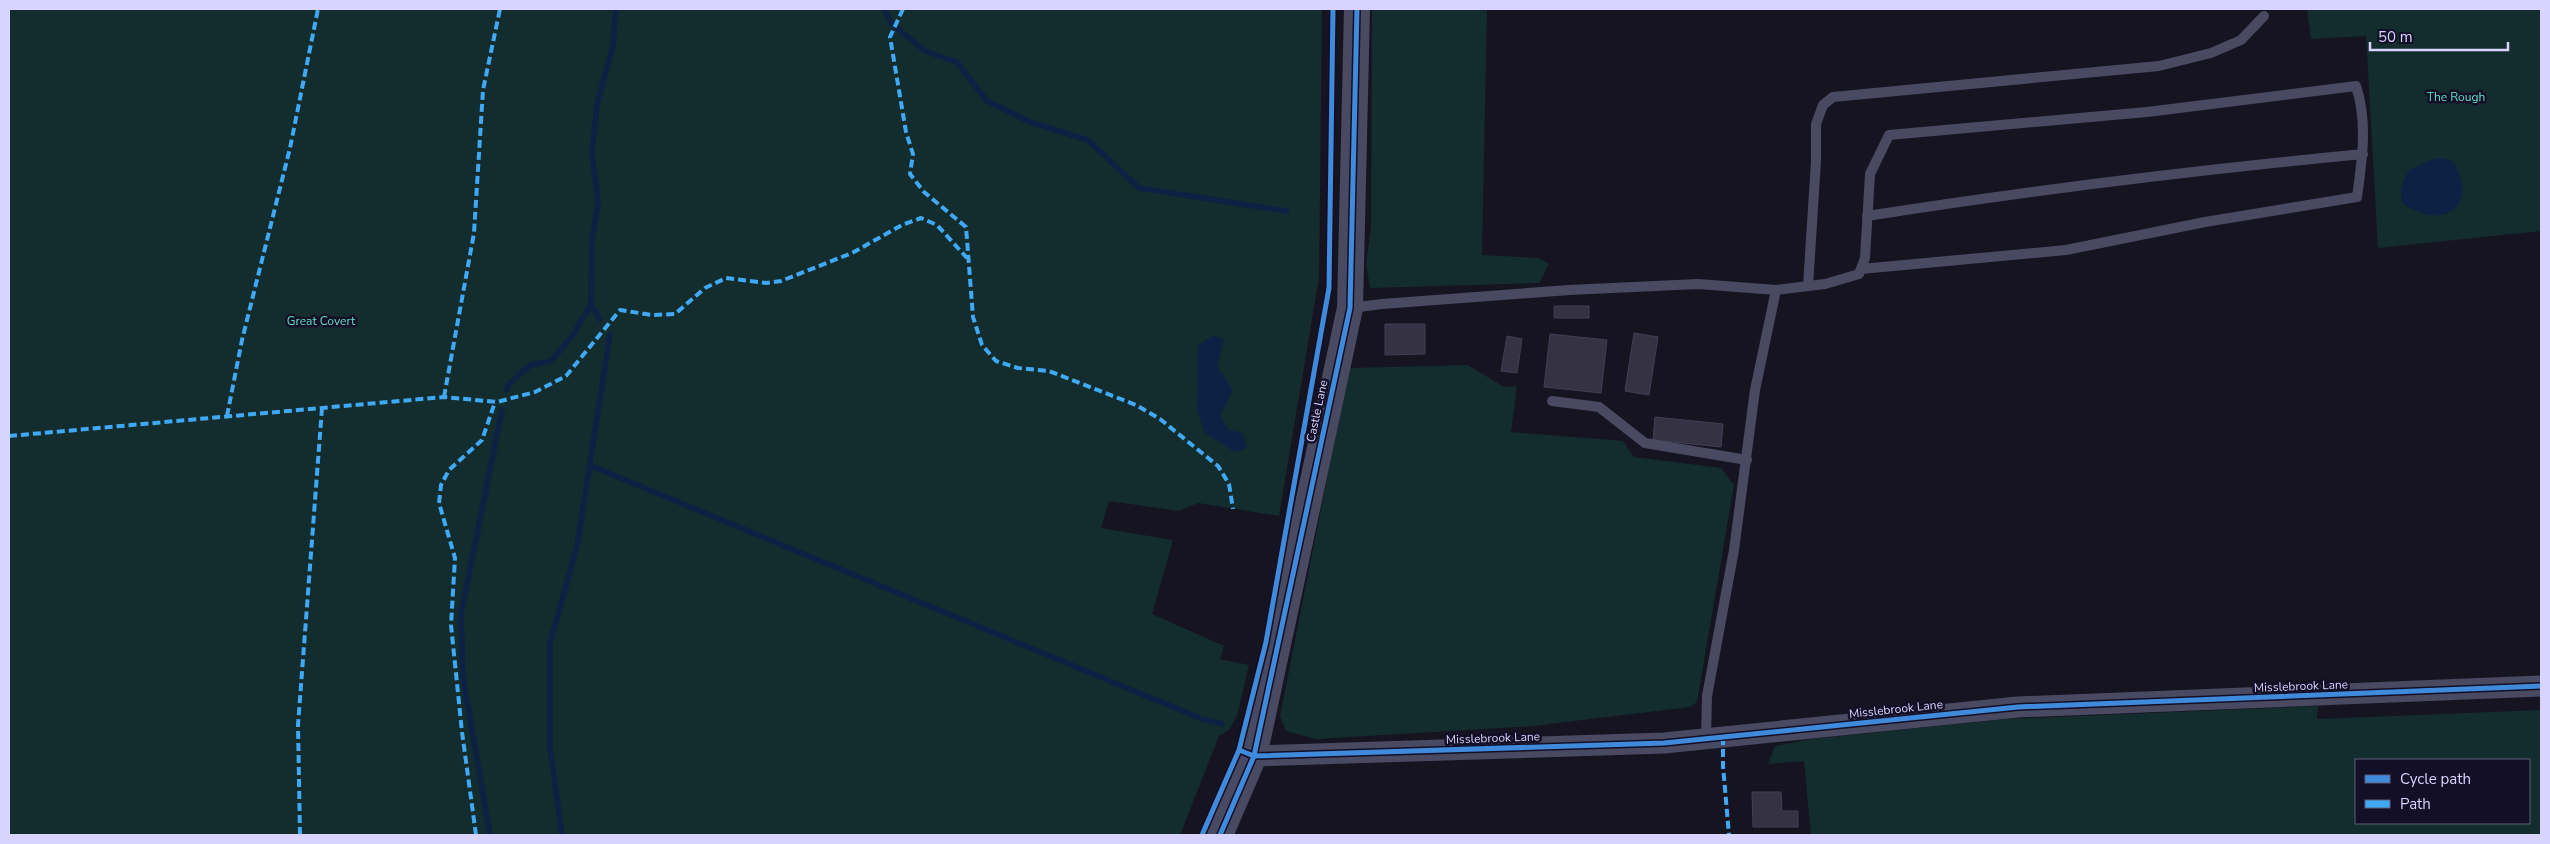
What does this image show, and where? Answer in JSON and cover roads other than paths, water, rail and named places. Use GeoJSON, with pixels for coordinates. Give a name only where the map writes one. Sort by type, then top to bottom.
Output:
{"type":"FeatureCollection","features":[{"type":"Feature","properties":{"kind":"street","name":"Castle Lane"},"geometry":{"type":"LineString","coordinates":[[1220,835],[1254,756],[1350,308],[1357,9]]}},
{"type":"Feature","properties":{"kind":"street","name":"Misslebrook Lane"},"geometry":{"type":"LineString","coordinates":[[1254,756],[1654,743],[2018,707],[2541,686]]}},
{"type":"Feature","properties":{"kind":"lane"},"geometry":{"type":"LineString","coordinates":[[1808,286],[1816,161],[1816,124],[1823,105],[1833,97],[2159,66],[2211,53],[2241,40],[2264,16]]}},
{"type":"Feature","properties":{"kind":"lane"},"geometry":{"type":"LineString","coordinates":[[1350,308],[1559,291],[1698,284],[1776,290],[1842,280],[1859,274],[1865,258],[1870,174],[1889,136],[2147,112],[2356,86],[2362,104],[2362,154],[2357,197],[2205,222],[2066,250],[1861,269]]}},
{"type":"Feature","properties":{"kind":"lane"},"geometry":{"type":"LineString","coordinates":[[1867,216],[2020,192],[2362,154]]}},
{"type":"Feature","properties":{"kind":"lane"},"geometry":{"type":"LineString","coordinates":[[1706,739],[1707,696],[1734,550],[1747,460],[1754,390],[1776,290]]}},
{"type":"Feature","properties":{"kind":"lane"},"geometry":{"type":"LineString","coordinates":[[1552,401],[1599,407],[1645,443],[1747,460]]}},
{"type":"Feature","properties":{"kind":"water"},"geometry":{"type":"Polygon","coordinates":[[[2436,158],[2447,159],[2453,163],[2459,174],[2462,190],[2459,204],[2448,213],[2441,215],[2420,212],[2403,204],[2401,195],[2403,183],[2409,170],[2436,158]]]}},
{"type":"Feature","properties":{"kind":"water"},"geometry":{"type":"Polygon","coordinates":[[[1213,336],[1224,339],[1217,366],[1233,390],[1220,416],[1229,430],[1243,433],[1247,448],[1235,452],[1205,433],[1197,410],[1198,345],[1213,336]]]}},
{"type":"Feature","properties":{"kind":"waterway"},"geometry":{"type":"LineString","coordinates":[[600,319],[591,304],[592,240],[598,202],[592,152],[597,105],[613,45],[616,9]]}},
{"type":"Feature","properties":{"kind":"waterway"},"geometry":{"type":"LineString","coordinates":[[884,9],[891,23],[925,51],[957,62],[987,101],[1030,122],[1088,140],[1139,188],[1287,211]]}},
{"type":"Feature","properties":{"kind":"waterway"},"geometry":{"type":"LineString","coordinates":[[507,390],[508,385],[530,365],[551,361],[573,335],[591,304]]}},
{"type":"Feature","properties":{"kind":"waterway"},"geometry":{"type":"LineString","coordinates":[[562,835],[550,747],[550,643],[577,546],[610,335]]}},
{"type":"Feature","properties":{"kind":"waterway"},"geometry":{"type":"LineString","coordinates":[[490,835],[463,677],[461,614],[502,410]]}},
{"type":"Feature","properties":{"kind":"waterway"},"geometry":{"type":"LineString","coordinates":[[589,465],[1202,719],[1222,724]]}},
{"type":"Feature","properties":{"kind":"park label","name":"The Rough"},"geometry":{"type":"Point","coordinates":[2456,97]}},
{"type":"Feature","properties":{"kind":"park label","name":"Great Covert"},"geometry":{"type":"Point","coordinates":[321,321]}}]}
